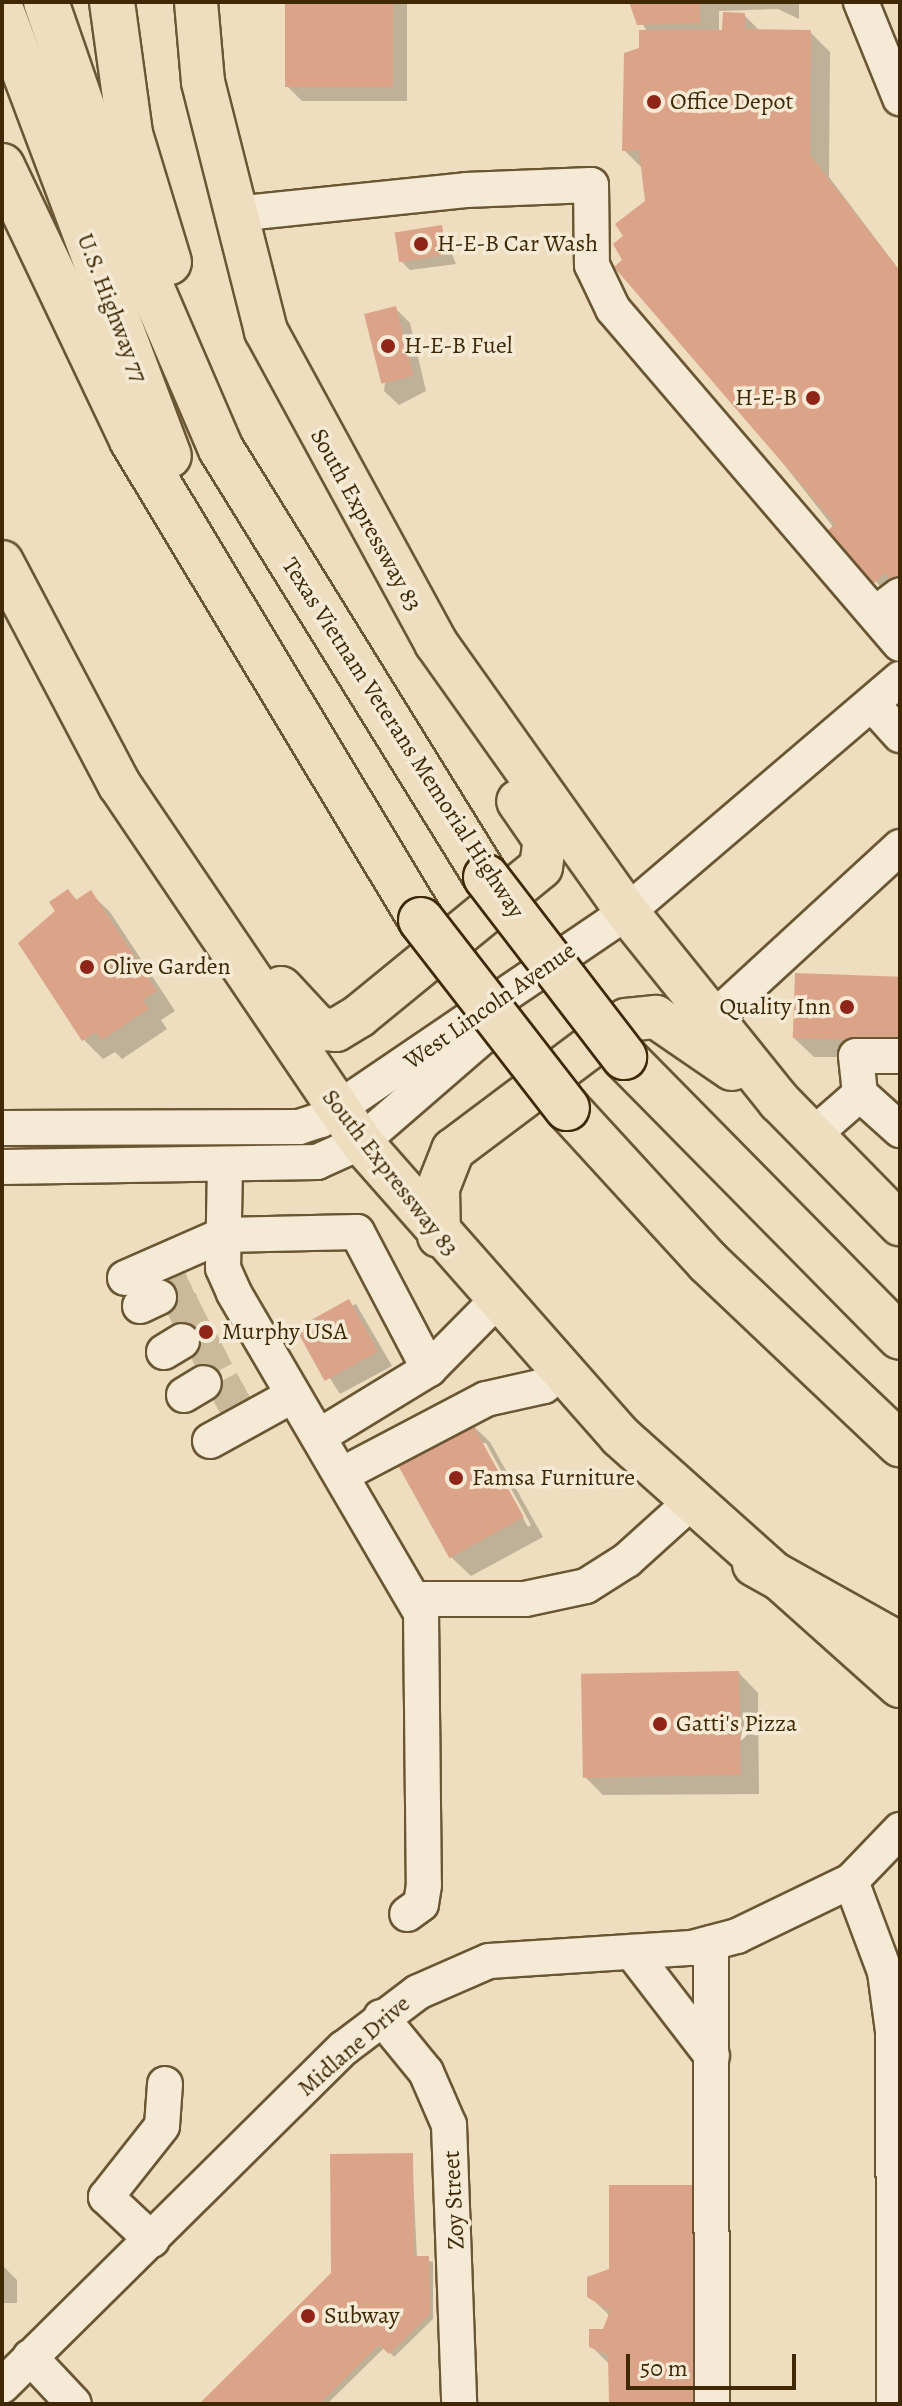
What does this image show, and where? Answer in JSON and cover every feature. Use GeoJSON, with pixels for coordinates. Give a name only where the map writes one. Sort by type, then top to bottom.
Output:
{"type":"FeatureCollection","features":[{"type":"Feature","properties":{"kind":"highway","name":"U.S. Highway 77"},"geometry":{"type":"LineString","coordinates":[[46,2],[118,210],[239,485]]}},
{"type":"Feature","properties":{"kind":"highway"},"geometry":{"type":"LineString","coordinates":[[112,2],[143,186],[239,485]]}},
{"type":"Feature","properties":{"kind":"highway","name":"U.S. Highway 77"},"geometry":{"type":"LineString","coordinates":[[2,12],[226,604]]}},
{"type":"Feature","properties":{"kind":"highway"},"geometry":{"type":"LineString","coordinates":[[2,166],[132,440],[226,604],[421,920],[567,1108],[708,1262],[900,1444]]}},
{"type":"Feature","properties":{"kind":"highway","name":"Texas Vietnam Veterans Memorial Highway"},"geometry":{"type":"LineString","coordinates":[[239,485],[486,877],[624,1057],[900,1337]]}},
{"type":"Feature","properties":{"kind":"highway"},"geometry":{"type":"LineString","coordinates":[[755,1564],[900,1645]]}},
{"type":"Feature","properties":{"kind":"main road","name":"South Expressway 83"},"geometry":{"type":"LineString","coordinates":[[196,2],[203,82],[266,331],[436,643],[627,912],[779,1101],[900,1224]]}},
{"type":"Feature","properties":{"kind":"main road","name":"South Expressway 83"},"geometry":{"type":"LineString","coordinates":[[2,562],[119,784],[350,1126],[495,1302],[559,1371],[755,1564],[900,1686]]}},
{"type":"Feature","properties":{"kind":"main road"},"geometry":{"type":"LineString","coordinates":[[149,825],[177,834],[304,1018],[326,1031],[344,1026],[541,867],[544,855],[537,824],[456,704],[436,643]]}},
{"type":"Feature","properties":{"kind":"main road"},"geometry":{"type":"LineString","coordinates":[[439,1236],[438,1188],[453,1150],[626,1020],[656,1017],[685,1032],[779,1101]]}},
{"type":"Feature","properties":{"kind":"street"},"geometry":{"type":"LineString","coordinates":[[861,2],[900,98]]}},
{"type":"Feature","properties":{"kind":"street"},"geometry":{"type":"LineString","coordinates":[[235,214],[591,185],[592,265],[613,309],[887,604],[900,644]]}},
{"type":"Feature","properties":{"kind":"street","name":"West Lincoln Avenue"},"geometry":{"type":"LineString","coordinates":[[2,1167],[225,1166],[317,1162],[350,1126],[627,912],[900,679]]}},
{"type":"Feature","properties":{"kind":"street"},"geometry":{"type":"LineString","coordinates":[[872,704],[900,735]]}},
{"type":"Feature","properties":{"kind":"street"},"geometry":{"type":"LineString","coordinates":[[713,1019],[900,847]]}},
{"type":"Feature","properties":{"kind":"street"},"geometry":{"type":"LineString","coordinates":[[900,1056],[856,1056],[860,1094],[900,1130]]}},
{"type":"Feature","properties":{"kind":"street"},"geometry":{"type":"LineString","coordinates":[[813,1135],[860,1094]]}},
{"type":"Feature","properties":{"kind":"street","name":"West Lincoln Avenue"},"geometry":{"type":"LineString","coordinates":[[2,1128],[350,1126]]}},
{"type":"Feature","properties":{"kind":"street"},"geometry":{"type":"LineString","coordinates":[[225,1166],[243,1324],[345,1473],[415,1599],[426,1648],[424,1885],[421,1904],[407,1914]]}},
{"type":"Feature","properties":{"kind":"street"},"geometry":{"type":"LineString","coordinates":[[243,1324],[177,1357],[243,1324],[357,1232],[429,1369]]}},
{"type":"Feature","properties":{"kind":"street"},"geometry":{"type":"LineString","coordinates":[[321,1435],[429,1369],[495,1302]]}},
{"type":"Feature","properties":{"kind":"street"},"geometry":{"type":"LineString","coordinates":[[345,1473],[486,1399],[544,1386],[559,1371]]}},
{"type":"Feature","properties":{"kind":"street"},"geometry":{"type":"LineString","coordinates":[[415,1599],[525,1599],[586,1586],[627,1560],[690,1503]]}},
{"type":"Feature","properties":{"kind":"street"},"geometry":{"type":"LineString","coordinates":[[894,2404],[893,2031],[885,1972],[851,1881],[900,1830]]}},
{"type":"Feature","properties":{"kind":"street","name":"Midlane Drive"},"geometry":{"type":"LineString","coordinates":[[2,2386],[381,2017],[454,1971],[489,1961],[632,1952],[711,1943],[851,1881]]}},
{"type":"Feature","properties":{"kind":"street"},"geometry":{"type":"LineString","coordinates":[[711,1943],[712,2404]]}},
{"type":"Feature","properties":{"kind":"street"},"geometry":{"type":"LineString","coordinates":[[632,1952],[713,2058]]}},
{"type":"Feature","properties":{"kind":"street","name":"Zoy Street"},"geometry":{"type":"LineString","coordinates":[[381,2017],[426,2072],[449,2125],[459,2404]]}},
{"type":"Feature","properties":{"kind":"street"},"geometry":{"type":"LineString","coordinates":[[152,2240],[106,2197],[162,2126],[165,2084]]}},
{"type":"Feature","properties":{"kind":"street"},"geometry":{"type":"LineString","coordinates":[[30,2357],[74,2404]]}},
{"type":"Feature","properties":{"kind":"building"},"geometry":{"type":"Polygon","coordinates":[[[285,2],[393,2],[393,87],[285,87],[285,2]]]}},
{"type":"Feature","properties":{"kind":"building"},"geometry":{"type":"Polygon","coordinates":[[[629,2],[700,2],[700,23],[637,25],[629,2]]]}},
{"type":"Feature","properties":{"kind":"building","name":"H-E-B"},"geometry":{"type":"Polygon","coordinates":[[[723,12],[745,13],[745,29],[811,30],[810,155],[900,271],[900,574],[892,581],[885,573],[872,585],[826,532],[835,524],[614,267],[622,260],[613,244],[623,236],[615,224],[645,201],[639,150],[622,151],[624,53],[639,48],[639,30],[722,30],[723,12]]]}},
{"type":"Feature","properties":{"kind":"building","name":"H-E-B Car Wash"},"geometry":{"type":"Polygon","coordinates":[[[442,225],[447,255],[399,262],[395,233],[442,225]]]}},
{"type":"Feature","properties":{"kind":"building","name":"H-E-B Fuel"},"geometry":{"type":"Polygon","coordinates":[[[396,306],[413,376],[381,384],[364,314],[396,306]]]}},
{"type":"Feature","properties":{"kind":"building","name":"Olive Garden"},"geometry":{"type":"Polygon","coordinates":[[[68,889],[76,900],[91,890],[157,991],[143,1000],[149,1009],[101,1040],[96,1032],[82,1041],[18,943],[55,911],[49,902],[68,889]]]}},
{"type":"Feature","properties":{"kind":"building","name":"Quality Inn"},"geometry":{"type":"Polygon","coordinates":[[[795,973],[900,977],[898,1042],[793,1038],[795,973]]]}},
{"type":"Feature","properties":{"kind":"building"},"geometry":{"type":"Polygon","coordinates":[[[349,1299],[378,1351],[325,1381],[296,1329],[349,1299]]]}},
{"type":"Feature","properties":{"kind":"building","name":"Famsa Furniture"},"geometry":{"type":"Polygon","coordinates":[[[470,1420],[524,1517],[449,1558],[396,1461],[470,1420]]]}},
{"type":"Feature","properties":{"kind":"building","name":"Gatti's Pizza"},"geometry":{"type":"Polygon","coordinates":[[[739,1671],[741,1775],[583,1778],[581,1674],[739,1671]]]}},
{"type":"Feature","properties":{"kind":"building"},"geometry":{"type":"Polygon","coordinates":[[[413,2153],[414,2256],[429,2256],[430,2314],[389,2354],[379,2345],[319,2404],[199,2404],[331,2273],[330,2154],[413,2153]]]}},
{"type":"Feature","properties":{"kind":"building"},"geometry":{"type":"Polygon","coordinates":[[[609,2185],[705,2185],[704,2404],[609,2404],[608,2355],[589,2347],[589,2329],[603,2329],[610,2311],[587,2297],[587,2277],[609,2269],[609,2185]]]}},
{"type":"Feature","properties":{"kind":"tunnel"},"geometry":{"type":"LineString","coordinates":[[159,1297],[205,1276]]}},
{"type":"Feature","properties":{"kind":"tunnel"},"geometry":{"type":"LineString","coordinates":[[172,1323],[218,1301]]}},
{"type":"Feature","properties":{"kind":"tunnel"},"geometry":{"type":"LineString","coordinates":[[194,1364],[239,1341]]}},
{"type":"Feature","properties":{"kind":"tunnel"},"geometry":{"type":"LineString","coordinates":[[215,1404],[259,1380]]}},
{"type":"Feature","properties":{"kind":"place","name":"Office Depot"},"geometry":{"type":"Point","coordinates":[654,102]}},
{"type":"Feature","properties":{"kind":"place","name":"H-E-B Car Wash"},"geometry":{"type":"Point","coordinates":[421,244]}},
{"type":"Feature","properties":{"kind":"place","name":"H-E-B Fuel"},"geometry":{"type":"Point","coordinates":[388,346]}},
{"type":"Feature","properties":{"kind":"place","name":"H-E-B"},"geometry":{"type":"Point","coordinates":[813,398]}},
{"type":"Feature","properties":{"kind":"place","name":"Olive Garden"},"geometry":{"type":"Point","coordinates":[87,967]}},
{"type":"Feature","properties":{"kind":"place","name":"Quality Inn"},"geometry":{"type":"Point","coordinates":[847,1007]}},
{"type":"Feature","properties":{"kind":"place","name":"Murphy USA"},"geometry":{"type":"Point","coordinates":[206,1332]}},
{"type":"Feature","properties":{"kind":"place","name":"Famsa Furniture"},"geometry":{"type":"Point","coordinates":[456,1478]}},
{"type":"Feature","properties":{"kind":"place","name":"Gatti's Pizza"},"geometry":{"type":"Point","coordinates":[660,1724]}},
{"type":"Feature","properties":{"kind":"place","name":"Subway"},"geometry":{"type":"Point","coordinates":[308,2316]}}]}
